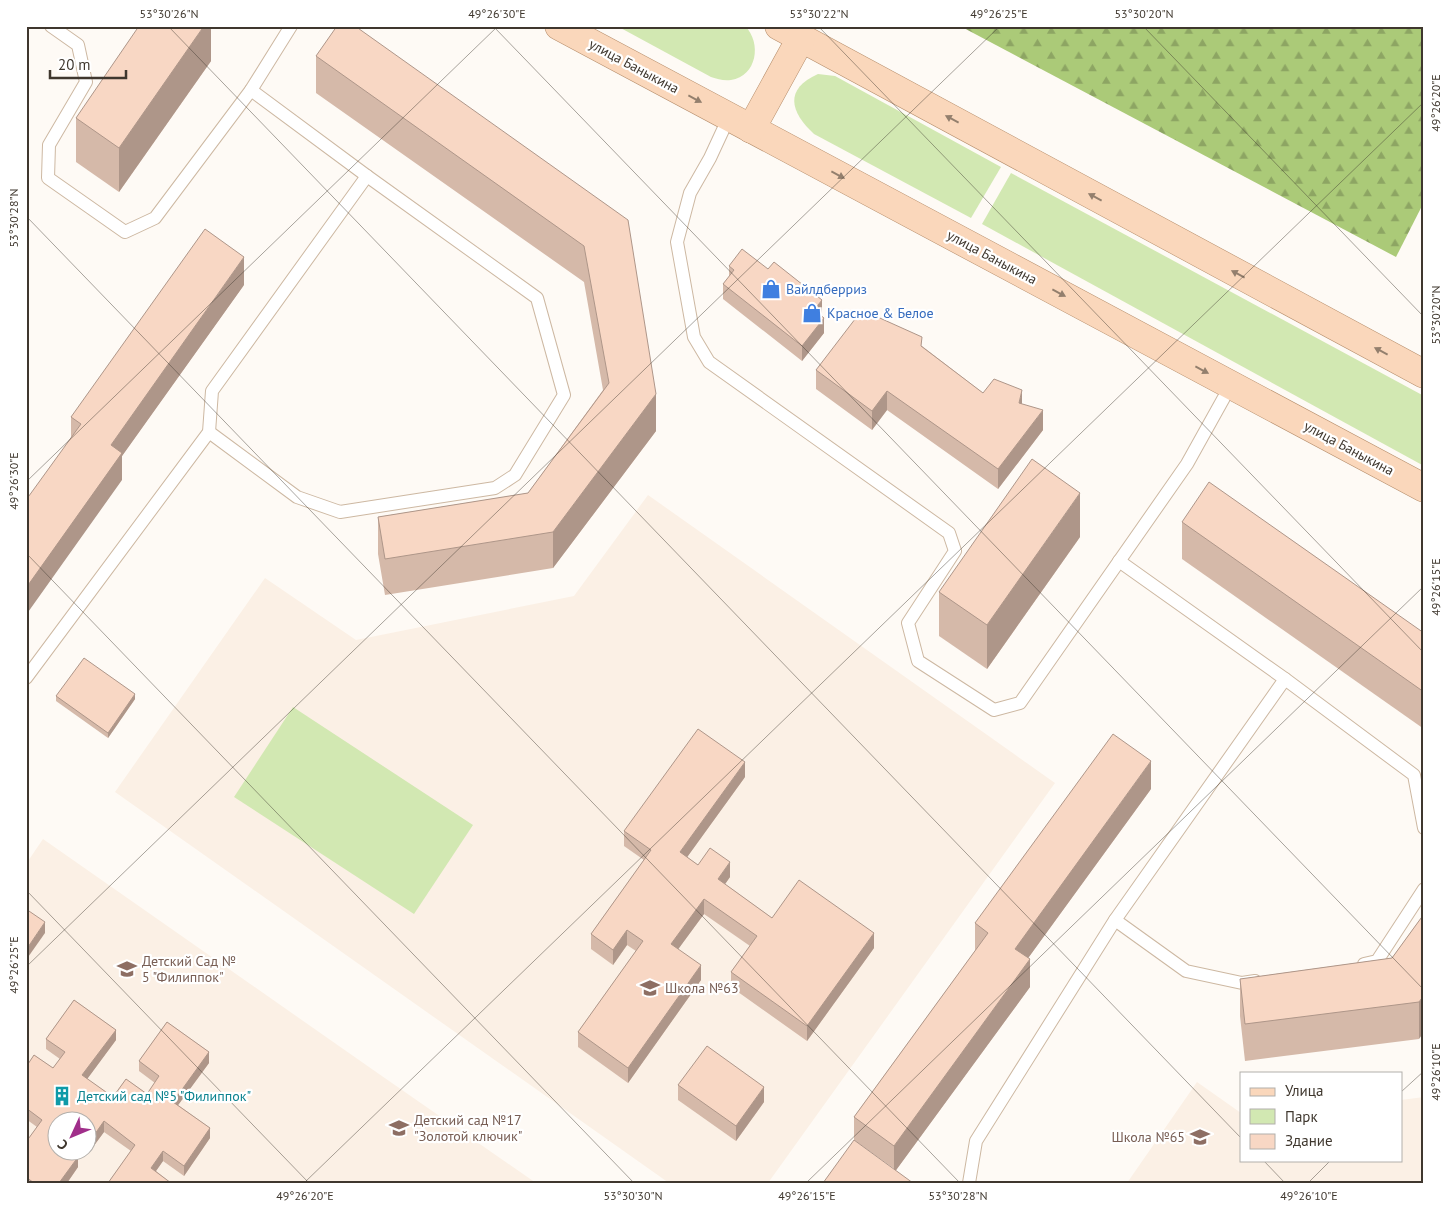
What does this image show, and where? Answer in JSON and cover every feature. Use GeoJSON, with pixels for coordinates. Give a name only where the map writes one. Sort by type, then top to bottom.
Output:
{"type":"FeatureCollection","features":[{"type":"Feature","properties":{"kind":"main road","name":"улица Баныкина"},"geometry":{"type":"LineString","coordinates":[[559,26],[1424,488]]}},
{"type":"Feature","properties":{"kind":"main road"},"geometry":{"type":"LineString","coordinates":[[740,123],[790,32],[1424,374]]}},
{"type":"Feature","properties":{"kind":"lane"},"geometry":{"type":"LineString","coordinates":[[51,26],[78,45],[86,82],[49,145],[48,178],[125,232],[155,218],[251,90],[291,26]]}},
{"type":"Feature","properties":{"kind":"lane"},"geometry":{"type":"LineString","coordinates":[[210,432],[297,497],[340,512],[495,488],[516,475],[564,395],[538,298],[367,176],[251,90]]}},
{"type":"Feature","properties":{"kind":"lane"},"geometry":{"type":"LineString","coordinates":[[740,123],[710,158],[690,193],[677,242],[694,337],[710,362],[949,533],[955,550],[908,623],[918,661],[994,710],[1020,703],[1187,464],[1231,385]]}},
{"type":"Feature","properties":{"kind":"lane"},"geometry":{"type":"LineString","coordinates":[[26,678],[210,432],[212,391],[367,176]]}},
{"type":"Feature","properties":{"kind":"lane"},"geometry":{"type":"LineString","coordinates":[[1119,561],[1285,679],[1414,775],[1424,828]]}},
{"type":"Feature","properties":{"kind":"lane"},"geometry":{"type":"LineString","coordinates":[[969,1183],[976,1141],[1115,920],[1285,679]]}},
{"type":"Feature","properties":{"kind":"lane"},"geometry":{"type":"LineString","coordinates":[[1348,966],[1376,962],[1424,889]]}},
{"type":"Feature","properties":{"kind":"lane"},"geometry":{"type":"LineString","coordinates":[[1115,920],[1186,971],[1242,983],[1271,979]]}},
{"type":"Feature","properties":{"kind":"shaded area","name":"Школа №63"},"geometry":{"type":"Polygon","coordinates":[[[648,495],[1055,783],[768,1183],[669,1183],[115,792],[265,578],[356,640],[574,596],[648,495]]]}},
{"type":"Feature","properties":{"kind":"shaded area","name":"Детский Сад № 5 \"Филиппок\""},"geometry":{"type":"Polygon","coordinates":[[[43,839],[536,1183],[26,1183],[26,864],[43,839]]]}},
{"type":"Feature","properties":{"kind":"shaded area","name":"Школа №65"},"geometry":{"type":"Polygon","coordinates":[[[1197,1082],[1240,1112],[1240,1162],[1402,1162],[1402,1100],[1424,1097],[1424,1183],[1127,1183],[1197,1082]]]}},
{"type":"Feature","properties":{"kind":"green space"},"geometry":{"type":"Polygon","coordinates":[[[617,26],[745,26],[754,41],[754,58],[747,72],[740,77],[731,80],[718,79],[617,26]]]}},
{"type":"Feature","properties":{"kind":"green space"},"geometry":{"type":"Polygon","coordinates":[[[960,26],[1424,26],[1424,202],[1396,257],[960,26]]]}},
{"type":"Feature","properties":{"kind":"green space"},"geometry":{"type":"Polygon","coordinates":[[[818,74],[835,76],[1001,167],[971,218],[814,134],[800,117],[794,101],[795,94],[800,87],[807,80],[818,74]]]}},
{"type":"Feature","properties":{"kind":"green space"},"geometry":{"type":"Polygon","coordinates":[[[1011,173],[1424,396],[1424,466],[982,224],[1011,173]]]}},
{"type":"Feature","properties":{"kind":"green space"},"geometry":{"type":"Polygon","coordinates":[[[293,707],[473,825],[414,914],[234,797],[293,707]]]}},
{"type":"Feature","properties":{"kind":"building"},"geometry":{"type":"Polygon","coordinates":[[[139,26],[204,26],[119,148],[76,118],[139,26]]]}},
{"type":"Feature","properties":{"kind":"building"},"geometry":{"type":"Polygon","coordinates":[[[337,26],[355,26],[628,220],[656,394],[553,532],[385,559],[378,517],[528,493],[609,383],[584,246],[316,56],[337,26]]]}},
{"type":"Feature","properties":{"kind":"building"},"geometry":{"type":"Polygon","coordinates":[[[205,229],[244,257],[111,445],[122,453],[26,588],[26,500],[81,424],[71,417],[205,229]]]}},
{"type":"Feature","properties":{"kind":"building"},"geometry":{"type":"Polygon","coordinates":[[[742,249],[768,269],[774,262],[822,300],[814,310],[824,318],[802,346],[723,284],[734,270],[729,266],[742,249]]]}},
{"type":"Feature","properties":{"kind":"building"},"geometry":{"type":"Polygon","coordinates":[[[862,310],[922,337],[921,346],[983,393],[994,379],[1022,390],[1019,403],[1043,410],[998,469],[887,391],[872,411],[816,370],[862,310]]]}},
{"type":"Feature","properties":{"kind":"building"},"geometry":{"type":"Polygon","coordinates":[[[1032,459],[1080,493],[987,625],[939,592],[1032,459]]]}},
{"type":"Feature","properties":{"kind":"building"},"geometry":{"type":"Polygon","coordinates":[[[1209,482],[1424,633],[1424,692],[1182,522],[1209,482]]]}},
{"type":"Feature","properties":{"kind":"building"},"geometry":{"type":"Polygon","coordinates":[[[84,658],[135,694],[108,733],[56,696],[84,658]]]}},
{"type":"Feature","properties":{"kind":"building"},"geometry":{"type":"Polygon","coordinates":[[[698,729],[745,762],[680,852],[698,865],[710,848],[730,862],[718,879],[772,918],[799,880],[874,933],[807,1026],[731,972],[757,936],[704,899],[671,944],[701,965],[628,1068],[578,1032],[643,941],[627,930],[613,950],[591,934],[651,850],[624,831],[698,729]]]}},
{"type":"Feature","properties":{"kind":"building"},"geometry":{"type":"Polygon","coordinates":[[[1113,734],[1151,761],[1015,949],[1030,959],[894,1146],[854,1117],[988,933],[975,923],[1113,734]]]}},
{"type":"Feature","properties":{"kind":"building"},"geometry":{"type":"Polygon","coordinates":[[[26,909],[45,922],[26,950],[26,909]]]}},
{"type":"Feature","properties":{"kind":"building"},"geometry":{"type":"Polygon","coordinates":[[[1424,914],[1424,995],[1419,1002],[1245,1024],[1240,979],[1392,958],[1424,914]]]}},
{"type":"Feature","properties":{"kind":"building","name":"Детский сад №5 \"Филиппок\""},"geometry":{"type":"Polygon","coordinates":[[[74,1000],[116,1030],[82,1075],[113,1097],[126,1079],[147,1094],[159,1076],[139,1061],[167,1022],[209,1052],[173,1102],[210,1128],[184,1166],[163,1151],[151,1168],[171,1183],[108,1183],[135,1145],[104,1121],[98,1130],[98,1112],[48,1112],[48,1162],[74,1162],[59,1183],[34,1183],[26,1177],[26,1142],[42,1120],[26,1108],[26,1067],[34,1055],[53,1068],[65,1052],[46,1039],[74,1000]]]}},
{"type":"Feature","properties":{"kind":"building"},"geometry":{"type":"Polygon","coordinates":[[[707,1046],[764,1087],[736,1126],[678,1085],[707,1046]]]}},
{"type":"Feature","properties":{"kind":"building"},"geometry":{"type":"Polygon","coordinates":[[[854,1140],[913,1183],[823,1183],[854,1140]]]}},
{"type":"Feature","properties":{"kind":"place","name":"Вайлдберриз"},"geometry":{"type":"Point","coordinates":[771,289]}},
{"type":"Feature","properties":{"kind":"place","name":"Красное & Белое"},"geometry":{"type":"Point","coordinates":[812,313]}},
{"type":"Feature","properties":{"kind":"place","name":"Детский Сад № 5 \"Филиппок\""},"geometry":{"type":"Point","coordinates":[127,969]}},
{"type":"Feature","properties":{"kind":"place","name":"Школа №63"},"geometry":{"type":"Point","coordinates":[650,988]}},
{"type":"Feature","properties":{"kind":"place","name":"Детский сад №5 \"Филиппок\""},"geometry":{"type":"Point","coordinates":[62,1096]}},
{"type":"Feature","properties":{"kind":"place","name":"Детский сад №17 \"Золотой ключик\""},"geometry":{"type":"Point","coordinates":[399,1128]}},
{"type":"Feature","properties":{"kind":"place","name":"Школа №65"},"geometry":{"type":"Point","coordinates":[1200,1137]}}]}
